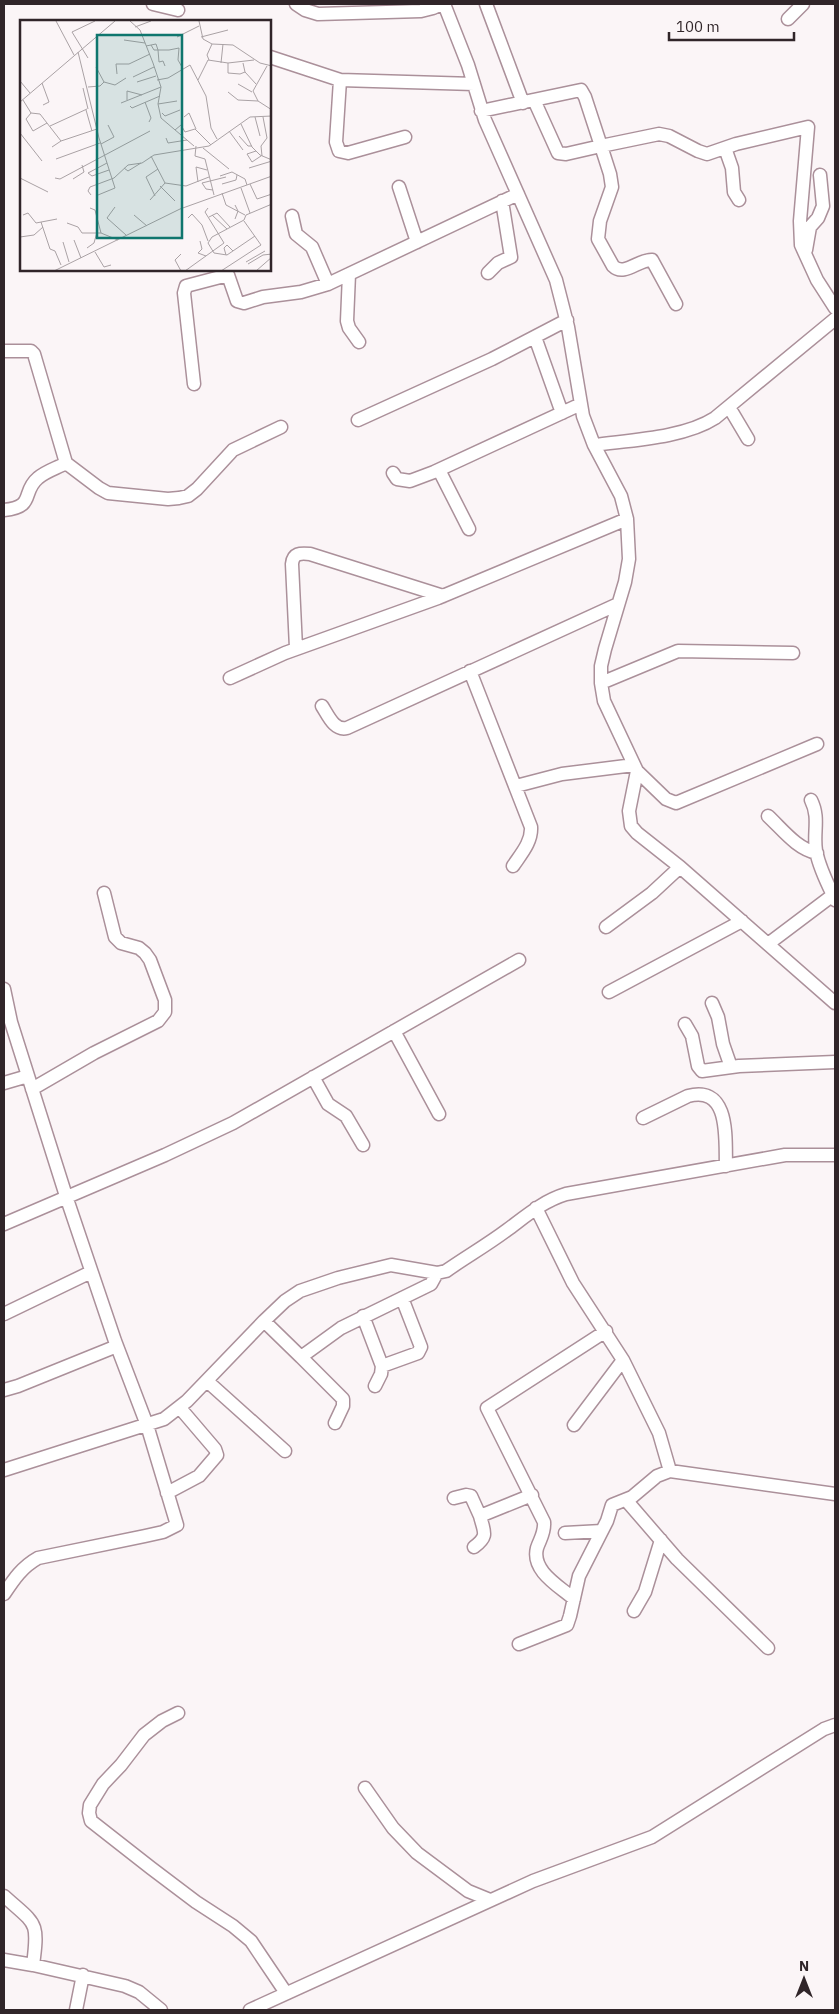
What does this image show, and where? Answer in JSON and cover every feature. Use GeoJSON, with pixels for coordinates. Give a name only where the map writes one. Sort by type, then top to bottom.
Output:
{"type":"FeatureCollection","features":[{"type":"Feature","properties":{"kind":"street"},"geometry":{"type":"LineString","coordinates":[[153,4],[178,10]]}},
{"type":"Feature","properties":{"kind":"street"},"geometry":{"type":"LineString","coordinates":[[296,4],[305,10],[318,14],[421,11],[443,4],[474,84],[481,111],[556,280],[567,320],[581,404],[588,432],[621,496],[628,519],[629,559],[601,666],[601,683],[604,701],[636,768],[666,799],[676,803],[817,744]]}},
{"type":"Feature","properties":{"kind":"street"},"geometry":{"type":"LineString","coordinates":[[486,4],[529,101],[558,153],[566,154],[659,134],[680,140],[703,153],[712,153],[808,127],[799,234],[805,258],[835,308]]}},
{"type":"Feature","properties":{"kind":"street"},"geometry":{"type":"LineString","coordinates":[[788,19],[803,4]]}},
{"type":"Feature","properties":{"kind":"street"},"geometry":{"type":"LineString","coordinates":[[271,56],[340,80],[474,84]]}},
{"type":"Feature","properties":{"kind":"street"},"geometry":{"type":"LineString","coordinates":[[340,80],[336,142],[339,152],[348,153],[405,137]]}},
{"type":"Feature","properties":{"kind":"street"},"geometry":{"type":"LineString","coordinates":[[481,111],[581,90],[585,96],[610,174],[612,187],[598,230],[598,239],[612,266],[619,270],[652,260],[676,304]]}},
{"type":"Feature","properties":{"kind":"street"},"geometry":{"type":"LineString","coordinates":[[725,148],[732,168],[734,192],[739,200]]}},
{"type":"Feature","properties":{"kind":"street"},"geometry":{"type":"LineString","coordinates":[[805,258],[808,232],[823,206],[820,175]]}},
{"type":"Feature","properties":{"kind":"street"},"geometry":{"type":"LineString","coordinates":[[399,188],[417,242]]}},
{"type":"Feature","properties":{"kind":"street"},"geometry":{"type":"LineString","coordinates":[[194,384],[184,289],[189,284],[227,273],[235,297],[240,303],[263,297],[301,292],[328,284],[518,194]]}},
{"type":"Feature","properties":{"kind":"street"},"geometry":{"type":"LineString","coordinates":[[488,273],[498,263],[511,257],[502,201]]}},
{"type":"Feature","properties":{"kind":"street"},"geometry":{"type":"LineString","coordinates":[[292,216],[296,234],[312,247],[328,284]]}},
{"type":"Feature","properties":{"kind":"street"},"geometry":{"type":"LineString","coordinates":[[349,274],[347,321],[349,328],[359,342]]}},
{"type":"Feature","properties":{"kind":"street"},"geometry":{"type":"LineString","coordinates":[[358,420],[431,385],[492,359],[567,320]]}},
{"type":"Feature","properties":{"kind":"street"},"geometry":{"type":"LineString","coordinates":[[594,445],[692,430],[704,425],[729,407],[835,320]]}},
{"type":"Feature","properties":{"kind":"street"},"geometry":{"type":"LineString","coordinates":[[535,337],[562,413]]}},
{"type":"Feature","properties":{"kind":"street"},"geometry":{"type":"LineString","coordinates":[[4,350],[31,351],[34,354],[66,463],[99,488],[108,492],[168,500],[188,496],[197,489],[233,450],[281,427]]}},
{"type":"Feature","properties":{"kind":"street"},"geometry":{"type":"LineString","coordinates":[[393,473],[397,479],[405,482],[439,470],[581,404]]}},
{"type":"Feature","properties":{"kind":"street"},"geometry":{"type":"LineString","coordinates":[[729,407],[748,439]]}},
{"type":"Feature","properties":{"kind":"street"},"geometry":{"type":"LineString","coordinates":[[4,510],[21,506],[26,502],[33,483],[38,477],[66,463]]}},
{"type":"Feature","properties":{"kind":"street"},"geometry":{"type":"LineString","coordinates":[[439,470],[469,529]]}},
{"type":"Feature","properties":{"kind":"street"},"geometry":{"type":"LineString","coordinates":[[230,678],[296,648],[443,596],[628,519]]}},
{"type":"Feature","properties":{"kind":"street"},"geometry":{"type":"LineString","coordinates":[[296,648],[292,564],[296,554],[310,554],[443,596]]}},
{"type":"Feature","properties":{"kind":"street"},"geometry":{"type":"LineString","coordinates":[[322,706],[335,725],[342,729],[618,604]]}},
{"type":"Feature","properties":{"kind":"street"},"geometry":{"type":"LineString","coordinates":[[601,683],[678,651],[793,653]]}},
{"type":"Feature","properties":{"kind":"street"},"geometry":{"type":"LineString","coordinates":[[470,671],[529,819],[531,835],[513,866]]}},
{"type":"Feature","properties":{"kind":"street"},"geometry":{"type":"LineString","coordinates":[[516,786],[562,774],[636,768]]}},
{"type":"Feature","properties":{"kind":"street"},"geometry":{"type":"LineString","coordinates":[[636,768],[629,811],[631,826],[835,1003]]}},
{"type":"Feature","properties":{"kind":"street"},"geometry":{"type":"LineString","coordinates":[[768,944],[834,898],[816,853],[814,835],[817,814],[811,800]]}},
{"type":"Feature","properties":{"kind":"street"},"geometry":{"type":"LineString","coordinates":[[768,816],[796,843],[816,853]]}},
{"type":"Feature","properties":{"kind":"street"},"geometry":{"type":"LineString","coordinates":[[606,927],[652,893],[680,867]]}},
{"type":"Feature","properties":{"kind":"street"},"geometry":{"type":"LineString","coordinates":[[32,1089],[94,1052],[158,1021],[165,1012],[165,1000],[150,960],[139,948],[118,941],[104,893]]}},
{"type":"Feature","properties":{"kind":"street"},"geometry":{"type":"LineString","coordinates":[[609,992],[742,921]]}},
{"type":"Feature","properties":{"kind":"street"},"geometry":{"type":"LineString","coordinates":[[4,1224],[165,1155],[232,1123],[519,960]]}},
{"type":"Feature","properties":{"kind":"street"},"geometry":{"type":"LineString","coordinates":[[4,989],[11,1022],[66,1196],[117,1346],[147,1425],[177,1525],[162,1532],[146,1536],[38,1558],[18,1573],[4,1594]]}},
{"type":"Feature","properties":{"kind":"street"},"geometry":{"type":"LineString","coordinates":[[712,1003],[718,1016],[722,1044],[731,1067]]}},
{"type":"Feature","properties":{"kind":"street"},"geometry":{"type":"LineString","coordinates":[[685,1024],[692,1036],[699,1069],[705,1071],[731,1067],[835,1062]]}},
{"type":"Feature","properties":{"kind":"street"},"geometry":{"type":"LineString","coordinates":[[394,1031],[439,1114]]}},
{"type":"Feature","properties":{"kind":"street"},"geometry":{"type":"LineString","coordinates":[[4,1083],[28,1076]]}},
{"type":"Feature","properties":{"kind":"street"},"geometry":{"type":"LineString","coordinates":[[313,1077],[328,1104],[346,1116],[363,1145]]}},
{"type":"Feature","properties":{"kind":"street"},"geometry":{"type":"LineString","coordinates":[[643,1118],[688,1096],[700,1094],[705,1096],[718,1104],[722,1112],[726,1166]]}},
{"type":"Feature","properties":{"kind":"street"},"geometry":{"type":"LineString","coordinates":[[4,1470],[164,1419],[180,1408],[264,1320],[300,1291],[338,1278],[391,1266],[437,1272],[446,1271],[506,1231],[536,1208],[553,1198],[566,1194],[785,1155],[835,1155]]}},
{"type":"Feature","properties":{"kind":"street"},"geometry":{"type":"LineString","coordinates":[[536,1208],[573,1283],[606,1331],[623,1360],[658,1434],[670,1471]]}},
{"type":"Feature","properties":{"kind":"street"},"geometry":{"type":"LineString","coordinates":[[4,1314],[91,1272]]}},
{"type":"Feature","properties":{"kind":"street"},"geometry":{"type":"LineString","coordinates":[[301,1356],[340,1328],[430,1284],[437,1272]]}},
{"type":"Feature","properties":{"kind":"street"},"geometry":{"type":"LineString","coordinates":[[382,1366],[418,1353],[421,1347],[402,1298]]}},
{"type":"Feature","properties":{"kind":"street"},"geometry":{"type":"LineString","coordinates":[[363,1316],[382,1366],[381,1374],[375,1386]]}},
{"type":"Feature","properties":{"kind":"street"},"geometry":{"type":"LineString","coordinates":[[264,1320],[343,1399],[343,1406],[336,1423]]}},
{"type":"Feature","properties":{"kind":"street"},"geometry":{"type":"LineString","coordinates":[[574,1599],[541,1570],[537,1564],[536,1550],[545,1528],[542,1516],[487,1408],[606,1331]]}},
{"type":"Feature","properties":{"kind":"street"},"geometry":{"type":"LineString","coordinates":[[4,1390],[117,1346]]}},
{"type":"Feature","properties":{"kind":"street"},"geometry":{"type":"LineString","coordinates":[[574,1425],[623,1360]]}},
{"type":"Feature","properties":{"kind":"street"},"geometry":{"type":"LineString","coordinates":[[207,1381],[285,1451]]}},
{"type":"Feature","properties":{"kind":"street"},"geometry":{"type":"LineString","coordinates":[[167,1492],[199,1476],[217,1455],[180,1408]]}},
{"type":"Feature","properties":{"kind":"street"},"geometry":{"type":"LineString","coordinates":[[519,1644],[567,1625],[579,1576],[607,1522],[612,1505],[632,1497],[657,1476],[670,1471],[835,1494]]}},
{"type":"Feature","properties":{"kind":"street"},"geometry":{"type":"LineString","coordinates":[[454,1498],[466,1495],[471,1496],[480,1516],[485,1537],[474,1547]]}},
{"type":"Feature","properties":{"kind":"street"},"geometry":{"type":"LineString","coordinates":[[480,1516],[532,1496]]}},
{"type":"Feature","properties":{"kind":"street"},"geometry":{"type":"LineString","coordinates":[[626,1500],[677,1559],[768,1648]]}},
{"type":"Feature","properties":{"kind":"street"},"geometry":{"type":"LineString","coordinates":[[565,1533],[602,1531]]}},
{"type":"Feature","properties":{"kind":"street"},"geometry":{"type":"LineString","coordinates":[[634,1611],[645,1592],[661,1540]]}},
{"type":"Feature","properties":{"kind":"street"},"geometry":{"type":"LineString","coordinates":[[178,1713],[162,1721],[144,1735],[121,1765],[103,1784],[90,1805],[91,1821],[196,1902],[233,1926],[251,1941],[286,1993]]}},
{"type":"Feature","properties":{"kind":"street"},"geometry":{"type":"LineString","coordinates":[[250,2010],[533,1881],[652,1837],[824,1729],[835,1725]]}},
{"type":"Feature","properties":{"kind":"street"},"geometry":{"type":"LineString","coordinates":[[365,1788],[393,1828],[417,1853],[468,1891],[490,1900]]}},
{"type":"Feature","properties":{"kind":"street"},"geometry":{"type":"LineString","coordinates":[[4,1896],[33,1923],[36,1929],[33,1964]]}},
{"type":"Feature","properties":{"kind":"street"},"geometry":{"type":"LineString","coordinates":[[4,1960],[33,1964],[125,1986],[139,1992],[161,2010]]}},
{"type":"Feature","properties":{"kind":"street"},"geometry":{"type":"LineString","coordinates":[[76,2010],[83,1975]]}}]}
